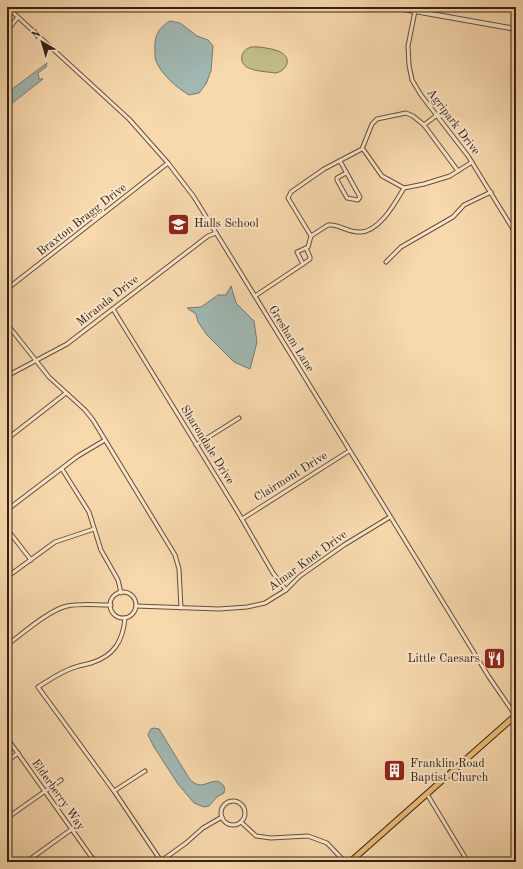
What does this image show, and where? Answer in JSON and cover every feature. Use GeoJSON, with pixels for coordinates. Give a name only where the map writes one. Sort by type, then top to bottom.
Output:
{"type":"FeatureCollection","features":[{"type":"Feature","properties":{"kind":"main road"},"geometry":{"type":"LineString","coordinates":[[350,862],[516,715]]}},
{"type":"Feature","properties":{"kind":"street","name":"Gresham Lane"},"geometry":{"type":"LineString","coordinates":[[7,7],[129,119],[168,163],[194,197],[489,678],[516,715]]}},
{"type":"Feature","properties":{"kind":"street"},"geometry":{"type":"LineString","coordinates":[[392,7],[516,29]]}},
{"type":"Feature","properties":{"kind":"street","name":"Agripark Drive"},"geometry":{"type":"LineString","coordinates":[[415,11],[408,46],[409,65],[412,80],[421,95],[472,162],[516,234]]}},
{"type":"Feature","properties":{"kind":"street"},"geometry":{"type":"LineString","coordinates":[[7,31],[18,17]]}},
{"type":"Feature","properties":{"kind":"street"},"geometry":{"type":"LineString","coordinates":[[311,236],[288,198],[288,195],[324,169],[363,149],[372,124],[377,119],[406,113],[413,116],[424,125],[458,171]]}},
{"type":"Feature","properties":{"kind":"street"},"geometry":{"type":"LineString","coordinates":[[424,125],[437,115]]}},
{"type":"Feature","properties":{"kind":"street"},"geometry":{"type":"LineString","coordinates":[[363,149],[382,176],[404,188],[447,178],[472,162]]}},
{"type":"Feature","properties":{"kind":"street"},"geometry":{"type":"LineString","coordinates":[[340,161],[360,197],[358,200],[347,198],[337,180],[346,173]]}},
{"type":"Feature","properties":{"kind":"street","name":"Braxton Bragg Drive"},"geometry":{"type":"LineString","coordinates":[[7,289],[168,163]]}},
{"type":"Feature","properties":{"kind":"street"},"geometry":{"type":"LineString","coordinates":[[303,264],[297,252],[308,247],[311,236],[328,225],[334,225],[342,229],[357,232],[363,232],[372,228],[392,209],[404,188]]}},
{"type":"Feature","properties":{"kind":"street"},"geometry":{"type":"LineString","coordinates":[[386,262],[401,247],[453,217],[464,205],[491,192]]}},
{"type":"Feature","properties":{"kind":"street","name":"Miranda Drive"},"geometry":{"type":"LineString","coordinates":[[7,376],[66,344],[208,236],[216,233]]}},
{"type":"Feature","properties":{"kind":"street"},"geometry":{"type":"LineString","coordinates":[[255,296],[310,259],[306,248]]}},
{"type":"Feature","properties":{"kind":"street","name":"Sharondale Drive"},"geometry":{"type":"LineString","coordinates":[[112,309],[242,519],[273,573],[286,590]]}},
{"type":"Feature","properties":{"kind":"street"},"geometry":{"type":"LineString","coordinates":[[7,324],[49,377],[85,410],[105,440],[175,555],[180,569],[181,608]]}},
{"type":"Feature","properties":{"kind":"street"},"geometry":{"type":"LineString","coordinates":[[7,439],[66,393]]}},
{"type":"Feature","properties":{"kind":"street"},"geometry":{"type":"LineString","coordinates":[[196,445],[239,418]]}},
{"type":"Feature","properties":{"kind":"street"},"geometry":{"type":"LineString","coordinates":[[7,510],[78,456],[105,440]]}},
{"type":"Feature","properties":{"kind":"street","name":"Clairmont Drive"},"geometry":{"type":"LineString","coordinates":[[242,519],[350,451]]}},
{"type":"Feature","properties":{"kind":"street"},"geometry":{"type":"LineString","coordinates":[[62,469],[87,507],[101,550],[118,580],[121,592]]}},
{"type":"Feature","properties":{"kind":"street","name":"Almar Knot Drive"},"geometry":{"type":"LineString","coordinates":[[136,606],[219,609],[247,607],[265,602],[286,590],[306,571],[344,545],[390,517]]}},
{"type":"Feature","properties":{"kind":"street"},"geometry":{"type":"LineString","coordinates":[[7,528],[31,560]]}},
{"type":"Feature","properties":{"kind":"street"},"geometry":{"type":"LineString","coordinates":[[7,577],[54,542],[94,529]]}},
{"type":"Feature","properties":{"kind":"street"},"geometry":{"type":"LineString","coordinates":[[125,618],[116,615],[113,612],[111,605],[114,596],[121,592],[132,595],[136,602],[136,606],[132,614],[125,618],[122,632],[116,647],[107,656],[92,663],[69,669],[38,687],[114,791],[161,861],[186,843],[203,828],[222,817]]}},
{"type":"Feature","properties":{"kind":"street"},"geometry":{"type":"LineString","coordinates":[[7,645],[48,615],[62,607],[111,605]]}},
{"type":"Feature","properties":{"kind":"street","name":"Elderberry Way"},"geometry":{"type":"LineString","coordinates":[[7,738],[95,862]]}},
{"type":"Feature","properties":{"kind":"street"},"geometry":{"type":"LineString","coordinates":[[7,761],[18,753]]}},
{"type":"Feature","properties":{"kind":"street"},"geometry":{"type":"LineString","coordinates":[[114,791],[145,770]]}},
{"type":"Feature","properties":{"kind":"street"},"geometry":{"type":"LineString","coordinates":[[7,818],[61,780]]}},
{"type":"Feature","properties":{"kind":"street"},"geometry":{"type":"LineString","coordinates":[[427,794],[468,862]]}},
{"type":"Feature","properties":{"kind":"street"},"geometry":{"type":"LineString","coordinates":[[229,802],[237,802],[241,804],[245,812],[241,822],[231,825],[225,822],[221,811],[223,806],[229,802]]}},
{"type":"Feature","properties":{"kind":"street"},"geometry":{"type":"LineString","coordinates":[[241,822],[256,836],[271,838],[308,836],[326,843],[345,862]]}},
{"type":"Feature","properties":{"kind":"street"},"geometry":{"type":"LineString","coordinates":[[26,862],[72,829]]}},
{"type":"Feature","properties":{"kind":"shaded area"},"geometry":{"type":"Polygon","coordinates":[[[251,47],[267,48],[282,53],[287,59],[285,68],[275,73],[248,68],[242,61],[242,56],[245,50],[251,47]]]}},
{"type":"Feature","properties":{"kind":"water"},"geometry":{"type":"Polygon","coordinates":[[[170,21],[180,23],[197,36],[208,40],[213,46],[211,71],[206,84],[199,93],[189,95],[179,89],[165,76],[158,66],[155,57],[157,34],[162,27],[170,21]]]}},
{"type":"Feature","properties":{"kind":"water"},"geometry":{"type":"Polygon","coordinates":[[[47,63],[46,67],[38,73],[39,79],[43,79],[7,107],[7,93],[47,63]]]}},
{"type":"Feature","properties":{"kind":"water"},"geometry":{"type":"Polygon","coordinates":[[[231,286],[236,303],[254,321],[257,342],[250,369],[234,362],[207,335],[198,322],[196,314],[187,308],[201,307],[218,295],[226,295],[231,286]]]}},
{"type":"Feature","properties":{"kind":"water"},"geometry":{"type":"Polygon","coordinates":[[[151,729],[159,729],[191,781],[200,785],[215,781],[220,782],[225,789],[224,793],[217,797],[209,806],[204,807],[194,803],[178,784],[154,747],[148,735],[151,729]]]}},
{"type":"Feature","properties":{"kind":"place","name":"Halls School"},"geometry":{"type":"Point","coordinates":[179,224]}},
{"type":"Feature","properties":{"kind":"place","name":"Little Caesars"},"geometry":{"type":"Point","coordinates":[495,659]}},
{"type":"Feature","properties":{"kind":"place","name":"Franklin Road Baptist Church"},"geometry":{"type":"Point","coordinates":[394,771]}}]}
